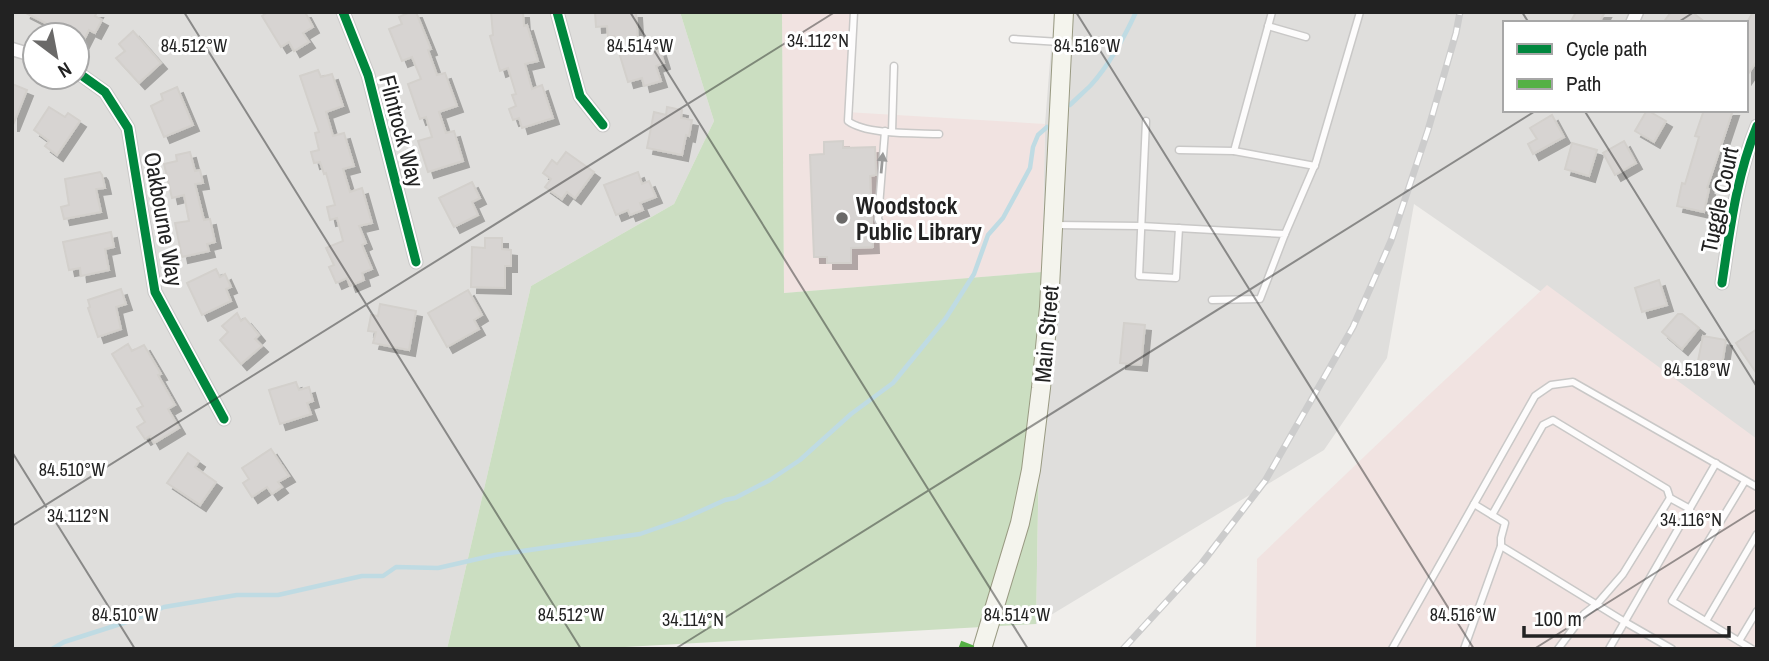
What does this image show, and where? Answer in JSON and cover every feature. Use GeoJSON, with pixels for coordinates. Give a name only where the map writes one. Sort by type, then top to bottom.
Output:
{"type":"FeatureCollection","features":[{"type":"Feature","properties":{"kind":"main road","name":"Main Street"},"geometry":{"type":"LineString","coordinates":[[982,649],[1017,535],[1031,470],[1049,307],[1064,12]]}},
{"type":"Feature","properties":{"kind":"street","name":"Flintrock Way"},"geometry":{"type":"LineString","coordinates":[[342,12],[368,75],[416,262]]}},
{"type":"Feature","properties":{"kind":"street"},"geometry":{"type":"LineString","coordinates":[[557,12],[580,96],[603,125]]}},
{"type":"Feature","properties":{"kind":"street","name":"Oakbourne Way"},"geometry":{"type":"LineString","coordinates":[[91,82],[104,92],[128,128],[155,292],[224,419]]}},
{"type":"Feature","properties":{"kind":"street","name":"Tuggle Court"},"geometry":{"type":"LineString","coordinates":[[1722,283],[1735,194],[1757,127]]}},
{"type":"Feature","properties":{"kind":"lane"},"geometry":{"type":"LineString","coordinates":[[854,12],[849,121],[855,127],[888,132],[939,134]]}},
{"type":"Feature","properties":{"kind":"lane"},"geometry":{"type":"LineString","coordinates":[[1234,151],[1272,12]]}},
{"type":"Feature","properties":{"kind":"lane"},"geometry":{"type":"LineString","coordinates":[[1212,300],[1260,299],[1315,166],[1360,12]]}},
{"type":"Feature","properties":{"kind":"lane"},"geometry":{"type":"LineString","coordinates":[[1268,26],[1306,37]]}},
{"type":"Feature","properties":{"kind":"lane"},"geometry":{"type":"LineString","coordinates":[[1013,40],[1062,42]]}},
{"type":"Feature","properties":{"kind":"lane"},"geometry":{"type":"LineString","coordinates":[[894,66],[877,219],[884,228],[897,233]]}},
{"type":"Feature","properties":{"kind":"lane"},"geometry":{"type":"LineString","coordinates":[[1146,121],[1139,276],[1176,278],[1179,228]]}},
{"type":"Feature","properties":{"kind":"lane"},"geometry":{"type":"LineString","coordinates":[[1179,150],[1234,151],[1315,166]]}},
{"type":"Feature","properties":{"kind":"lane"},"geometry":{"type":"LineString","coordinates":[[1053,225],[1141,226],[1285,234]]}},
{"type":"Feature","properties":{"kind":"lane"},"geometry":{"type":"LineString","coordinates":[[1392,649],[1535,396],[1551,385],[1573,382],[1757,487]]}},
{"type":"Feature","properties":{"kind":"lane"},"geometry":{"type":"LineString","coordinates":[[1492,515],[1543,425],[1553,420],[1667,489],[1670,498],[1690,509]]}},
{"type":"Feature","properties":{"kind":"lane"},"geometry":{"type":"LineString","coordinates":[[1609,649],[1716,463]]}},
{"type":"Feature","properties":{"kind":"lane"},"geometry":{"type":"LineString","coordinates":[[1745,481],[1672,601],[1752,649]]}},
{"type":"Feature","properties":{"kind":"lane"},"geometry":{"type":"LineString","coordinates":[[1558,649],[1584,614],[1597,604],[1623,574],[1670,498]]}},
{"type":"Feature","properties":{"kind":"lane"},"geometry":{"type":"LineString","coordinates":[[1464,649],[1501,546],[1505,523],[1474,504]]}},
{"type":"Feature","properties":{"kind":"lane"},"geometry":{"type":"LineString","coordinates":[[1706,621],[1757,534]]}},
{"type":"Feature","properties":{"kind":"lane"},"geometry":{"type":"LineString","coordinates":[[1501,546],[1672,649]]}},
{"type":"Feature","properties":{"kind":"lane"},"geometry":{"type":"LineString","coordinates":[[1738,641],[1757,611]]}},
{"type":"Feature","properties":{"kind":"shaded area"},"geometry":{"type":"Polygon","coordinates":[[[12,12],[680,12],[714,121],[674,204],[531,286],[447,649],[12,649],[12,12]]]}},
{"type":"Feature","properties":{"kind":"shaded area"},"geometry":{"type":"Polygon","coordinates":[[[784,12],[851,12],[846,112],[1045,124],[1042,272],[784,293],[784,12]]]}},
{"type":"Feature","properties":{"kind":"shaded area"},"geometry":{"type":"Polygon","coordinates":[[[1054,12],[1757,12],[1757,441],[1414,204],[1387,358],[1324,450],[1036,624],[1045,124],[1054,12]]]}},
{"type":"Feature","properties":{"kind":"shaded area"},"geometry":{"type":"Polygon","coordinates":[[[1547,285],[1757,439],[1757,649],[1256,649],[1257,559],[1547,285]]]}},
{"type":"Feature","properties":{"kind":"green space"},"geometry":{"type":"Polygon","coordinates":[[[680,12],[784,12],[784,293],[1042,272],[1036,624],[589,649],[447,649],[531,286],[674,204],[714,121],[680,12]]]}},
{"type":"Feature","properties":{"kind":"building"},"geometry":{"type":"Polygon","coordinates":[[[24,12],[97,12],[95,16],[102,20],[95,33],[91,31],[91,21],[42,21],[24,12]]]}},
{"type":"Feature","properties":{"kind":"building"},"geometry":{"type":"Polygon","coordinates":[[[268,12],[305,12],[313,27],[303,33],[309,42],[294,51],[289,42],[281,47],[262,16],[268,12]]]}},
{"type":"Feature","properties":{"kind":"building"},"geometry":{"type":"Polygon","coordinates":[[[416,12],[431,49],[428,50],[437,75],[445,73],[457,106],[439,112],[446,133],[454,131],[463,161],[428,172],[418,141],[432,137],[426,117],[420,119],[408,84],[421,79],[412,57],[402,61],[389,29],[402,24],[399,17],[416,12]]]}},
{"type":"Feature","properties":{"kind":"building"},"geometry":{"type":"Polygon","coordinates":[[[491,12],[523,12],[524,26],[527,25],[538,61],[525,64],[532,89],[542,85],[553,118],[522,128],[519,118],[513,120],[509,109],[516,106],[512,95],[516,94],[508,68],[500,71],[490,36],[493,35],[491,12]]]}},
{"type":"Feature","properties":{"kind":"building"},"geometry":{"type":"Polygon","coordinates":[[[595,12],[636,12],[638,43],[651,39],[655,52],[660,50],[664,63],[656,66],[661,81],[644,86],[642,78],[628,82],[614,36],[608,37],[607,26],[596,27],[595,12]]]}},
{"type":"Feature","properties":{"kind":"building"},"geometry":{"type":"Polygon","coordinates":[[[1576,12],[1605,12],[1600,21],[1571,21],[1576,12]]]}},
{"type":"Feature","properties":{"kind":"building"},"geometry":{"type":"Polygon","coordinates":[[[1671,12],[1692,12],[1703,21],[1664,21],[1671,12]]]}},
{"type":"Feature","properties":{"kind":"building"},"geometry":{"type":"Polygon","coordinates":[[[1753,12],[1757,12],[1757,61],[1748,74],[1748,21],[1753,12]]]}},
{"type":"Feature","properties":{"kind":"building"},"geometry":{"type":"Polygon","coordinates":[[[133,31],[161,63],[139,83],[116,58],[125,51],[119,44],[133,31]]]}},
{"type":"Feature","properties":{"kind":"building"},"geometry":{"type":"Polygon","coordinates":[[[318,70],[321,77],[332,74],[343,106],[326,112],[333,136],[344,133],[354,166],[343,169],[350,192],[362,188],[372,223],[359,226],[366,243],[362,245],[372,269],[362,273],[364,280],[350,286],[347,278],[336,283],[329,267],[334,265],[326,248],[343,241],[337,218],[330,220],[327,207],[335,205],[326,173],[324,174],[320,162],[314,163],[311,152],[319,150],[315,133],[319,132],[300,76],[318,70]]]}},
{"type":"Feature","properties":{"kind":"building"},"geometry":{"type":"Polygon","coordinates":[[[12,84],[21,88],[21,91],[27,91],[12,125],[12,84]]]}},
{"type":"Feature","properties":{"kind":"building"},"geometry":{"type":"Polygon","coordinates":[[[177,87],[193,125],[164,137],[151,106],[163,100],[161,94],[177,87]]]}},
{"type":"Feature","properties":{"kind":"building"},"geometry":{"type":"Polygon","coordinates":[[[49,107],[65,117],[68,113],[80,121],[57,155],[45,146],[49,141],[34,130],[49,107]]]}},
{"type":"Feature","properties":{"kind":"building"},"geometry":{"type":"Polygon","coordinates":[[[667,107],[682,110],[681,118],[692,120],[682,155],[647,148],[654,112],[666,115],[667,107]]]}},
{"type":"Feature","properties":{"kind":"building"},"geometry":{"type":"Polygon","coordinates":[[[1646,112],[1666,121],[1654,142],[1635,131],[1646,112]]]}},
{"type":"Feature","properties":{"kind":"building"},"geometry":{"type":"Polygon","coordinates":[[[1703,112],[1732,112],[1707,188],[1709,189],[1704,212],[1677,206],[1682,183],[1685,184],[1699,137],[1695,136],[1703,112]]]}},
{"type":"Feature","properties":{"kind":"building"},"geometry":{"type":"Polygon","coordinates":[[[1552,115],[1564,137],[1533,154],[1528,144],[1537,139],[1530,128],[1552,115]]]}},
{"type":"Feature","properties":{"kind":"building","name":"Woodstock Public Library"},"geometry":{"type":"Polygon","coordinates":[[[843,141],[843,148],[875,147],[876,175],[870,176],[873,247],[851,248],[851,263],[827,263],[827,257],[814,257],[810,155],[824,154],[824,142],[843,141]]]}},
{"type":"Feature","properties":{"kind":"building"},"geometry":{"type":"Polygon","coordinates":[[[1624,141],[1636,163],[1615,175],[1603,153],[1624,141]]]}},
{"type":"Feature","properties":{"kind":"building"},"geometry":{"type":"Polygon","coordinates":[[[1572,143],[1597,150],[1589,176],[1565,169],[1572,143]]]}},
{"type":"Feature","properties":{"kind":"building"},"geometry":{"type":"Polygon","coordinates":[[[190,152],[195,171],[200,170],[203,183],[195,184],[204,220],[210,219],[215,242],[207,244],[209,251],[182,257],[175,223],[189,221],[184,195],[172,198],[164,164],[177,161],[176,155],[190,152]]]}},
{"type":"Feature","properties":{"kind":"building"},"geometry":{"type":"Polygon","coordinates":[[[566,152],[594,172],[575,198],[567,192],[562,199],[545,187],[551,179],[543,173],[552,160],[557,164],[566,152]]]}},
{"type":"Feature","properties":{"kind":"building"},"geometry":{"type":"Polygon","coordinates":[[[100,172],[105,188],[96,189],[101,212],[64,219],[61,207],[69,205],[65,179],[100,172]]]}},
{"type":"Feature","properties":{"kind":"building"},"geometry":{"type":"Polygon","coordinates":[[[638,172],[642,184],[649,181],[656,197],[640,203],[643,210],[630,215],[628,210],[616,215],[604,185],[638,172]]]}},
{"type":"Feature","properties":{"kind":"building"},"geometry":{"type":"Polygon","coordinates":[[[472,182],[480,198],[472,202],[478,215],[454,227],[439,198],[472,182]]]}},
{"type":"Feature","properties":{"kind":"building"},"geometry":{"type":"Polygon","coordinates":[[[111,232],[114,247],[105,249],[109,270],[81,276],[80,268],[69,270],[63,242],[111,232]]]}},
{"type":"Feature","properties":{"kind":"building"},"geometry":{"type":"Polygon","coordinates":[[[485,238],[502,238],[502,249],[511,250],[511,266],[505,266],[505,288],[471,287],[472,247],[485,248],[485,238]]]}},
{"type":"Feature","properties":{"kind":"building"},"geometry":{"type":"Polygon","coordinates":[[[216,269],[220,277],[225,274],[231,287],[226,289],[231,301],[202,315],[187,283],[216,269]]]}},
{"type":"Feature","properties":{"kind":"building"},"geometry":{"type":"Polygon","coordinates":[[[1659,280],[1667,305],[1642,312],[1635,288],[1659,280]]]}},
{"type":"Feature","properties":{"kind":"building"},"geometry":{"type":"Polygon","coordinates":[[[121,289],[126,304],[116,307],[121,329],[98,337],[88,300],[121,289]]]}},
{"type":"Feature","properties":{"kind":"building"},"geometry":{"type":"Polygon","coordinates":[[[468,290],[482,315],[474,320],[479,329],[447,347],[428,313],[468,290]]]}},
{"type":"Feature","properties":{"kind":"building"},"geometry":{"type":"Polygon","coordinates":[[[380,304],[416,311],[409,350],[373,343],[376,332],[368,331],[371,315],[378,316],[380,304]]]}},
{"type":"Feature","properties":{"kind":"building"},"geometry":{"type":"Polygon","coordinates":[[[237,313],[241,321],[245,318],[259,335],[255,339],[262,346],[241,364],[220,340],[228,332],[222,326],[237,313]]]}},
{"type":"Feature","properties":{"kind":"building"},"geometry":{"type":"Polygon","coordinates":[[[1678,314],[1682,314],[1699,328],[1682,349],[1662,332],[1678,314]]]}},
{"type":"Feature","properties":{"kind":"building"},"geometry":{"type":"Polygon","coordinates":[[[1124,323],[1145,325],[1141,365],[1120,363],[1124,323]]]}},
{"type":"Feature","properties":{"kind":"building"},"geometry":{"type":"Polygon","coordinates":[[[1757,329],[1757,374],[1736,343],[1757,329]]]}},
{"type":"Feature","properties":{"kind":"building"},"geometry":{"type":"Polygon","coordinates":[[[1703,336],[1726,340],[1722,365],[1698,361],[1703,336]]]}},
{"type":"Feature","properties":{"kind":"building"},"geometry":{"type":"Polygon","coordinates":[[[128,344],[132,351],[144,345],[175,405],[168,409],[179,428],[154,443],[150,436],[145,439],[137,427],[145,422],[137,409],[143,406],[112,354],[128,344]]]}},
{"type":"Feature","properties":{"kind":"building"},"geometry":{"type":"Polygon","coordinates":[[[296,382],[299,390],[309,387],[313,401],[307,403],[311,414],[280,424],[269,390],[296,382]]]}},
{"type":"Feature","properties":{"kind":"building"},"geometry":{"type":"Polygon","coordinates":[[[271,449],[289,476],[278,482],[282,487],[272,494],[267,487],[252,497],[243,483],[249,479],[242,468],[271,449]]]}},
{"type":"Feature","properties":{"kind":"building"},"geometry":{"type":"Polygon","coordinates":[[[188,453],[199,461],[195,467],[216,482],[200,505],[167,483],[188,453]]]}},
{"type":"Feature","properties":{"kind":"waterway"},"geometry":{"type":"LineString","coordinates":[[1070,105],[1104,68],[1136,12]]}},
{"type":"Feature","properties":{"kind":"waterway"},"geometry":{"type":"LineString","coordinates":[[52,649],[64,642],[164,607],[237,595],[278,595],[362,576],[383,576],[396,567],[438,568],[495,555],[640,534],[735,498],[770,480],[800,460],[851,414],[893,383],[946,318],[974,274],[988,235],[1003,218],[1030,168],[1038,135],[1047,127]]}},
{"type":"Feature","properties":{"kind":"railway"},"geometry":{"type":"LineString","coordinates":[[1123,649],[1202,563],[1265,481],[1353,327],[1391,241],[1428,130],[1460,12]]}},
{"type":"Feature","properties":{"kind":"marked path"},"geometry":{"type":"LineString","coordinates":[[960,644],[973,649]]}},
{"type":"Feature","properties":{"kind":"cycle path"},"geometry":{"type":"LineString","coordinates":[[343,12],[368,75],[416,262]]}},
{"type":"Feature","properties":{"kind":"cycle path"},"geometry":{"type":"LineString","coordinates":[[557,12],[580,96],[603,125]]}},
{"type":"Feature","properties":{"kind":"cycle path"},"geometry":{"type":"LineString","coordinates":[[91,82],[105,92],[128,128],[155,292],[224,419]]}},
{"type":"Feature","properties":{"kind":"cycle path"},"geometry":{"type":"LineString","coordinates":[[1722,283],[1739,184],[1757,126]]}},
{"type":"Feature","properties":{"kind":"place","name":"Woodstock Public Library"},"geometry":{"type":"Point","coordinates":[842,218]}}]}
